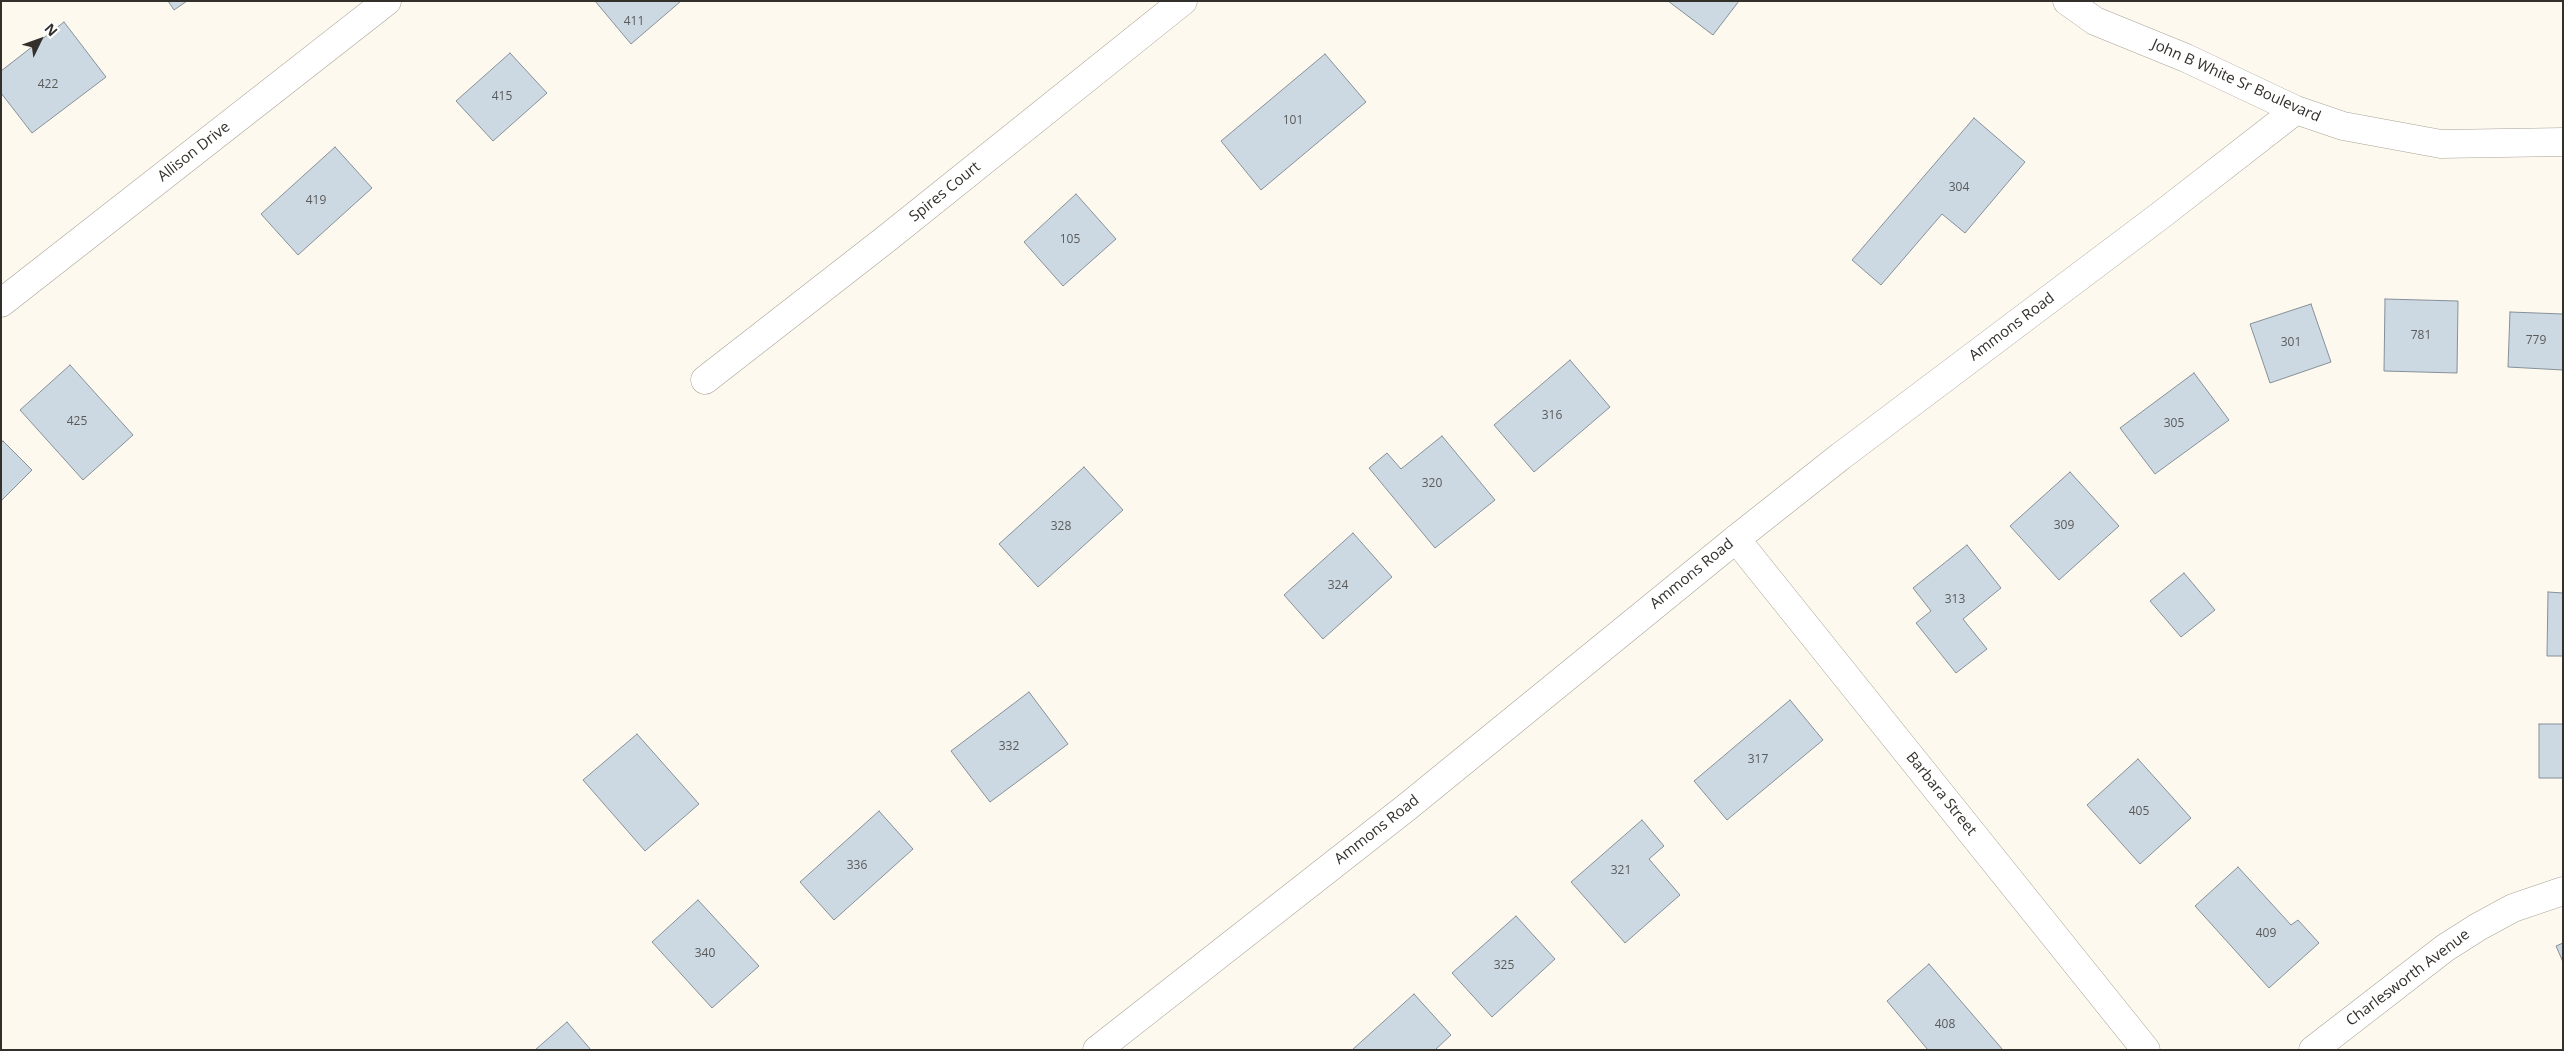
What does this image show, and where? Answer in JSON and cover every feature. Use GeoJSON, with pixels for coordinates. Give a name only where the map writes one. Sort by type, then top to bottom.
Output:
{"type":"FeatureCollection","features":[{"type":"Feature","properties":{"kind":"street","name":"Allison Drive"},"geometry":{"type":"LineString","coordinates":[[1,303],[388,1]]}},
{"type":"Feature","properties":{"kind":"street","name":"Spires Court"},"geometry":{"type":"LineString","coordinates":[[705,380],[886,239],[1183,1]]}},
{"type":"Feature","properties":{"kind":"street","name":"John B White Sr Boulevard"},"geometry":{"type":"LineString","coordinates":[[2067,1],[2095,21],[2186,58],[2296,110],[2343,126],[2441,144],[2563,142]]}},
{"type":"Feature","properties":{"kind":"street","name":"Ammons Road"},"geometry":{"type":"LineString","coordinates":[[1096,1050],[1407,807],[1736,538],[2296,110]]}},
{"type":"Feature","properties":{"kind":"street","name":"Barbara Street"},"geometry":{"type":"LineString","coordinates":[[1736,538],[2146,1050]]}},
{"type":"Feature","properties":{"kind":"street","name":"Charlesworth Avenue"},"geometry":{"type":"LineString","coordinates":[[2313,1050],[2445,948],[2470,932],[2513,908],[2563,891]]}},
{"type":"Feature","properties":{"kind":"building"},"geometry":{"type":"Polygon","coordinates":[[[168,1],[187,1],[174,10],[168,1]]]}},
{"type":"Feature","properties":{"kind":"building"},"geometry":{"type":"Polygon","coordinates":[[[595,1],[681,1],[631,44],[595,1]]]}},
{"type":"Feature","properties":{"kind":"building"},"geometry":{"type":"Polygon","coordinates":[[[1668,1],[1739,1],[1713,35],[1668,1]]]}},
{"type":"Feature","properties":{"kind":"building"},"geometry":{"type":"Polygon","coordinates":[[[64,22],[106,77],[32,133],[1,93],[1,71],[64,22]]]}},
{"type":"Feature","properties":{"kind":"building"},"geometry":{"type":"Polygon","coordinates":[[[510,53],[547,93],[493,141],[456,101],[510,53]]]}},
{"type":"Feature","properties":{"kind":"building"},"geometry":{"type":"Polygon","coordinates":[[[1325,54],[1366,102],[1261,190],[1221,141],[1325,54]]]}},
{"type":"Feature","properties":{"kind":"building"},"geometry":{"type":"Polygon","coordinates":[[[1974,118],[2025,162],[1965,233],[1942,214],[1881,285],[1852,260],[1974,118]]]}},
{"type":"Feature","properties":{"kind":"building"},"geometry":{"type":"Polygon","coordinates":[[[335,147],[372,188],[298,255],[261,214],[335,147]]]}},
{"type":"Feature","properties":{"kind":"building"},"geometry":{"type":"Polygon","coordinates":[[[1076,194],[1116,239],[1063,286],[1024,242],[1076,194]]]}},
{"type":"Feature","properties":{"kind":"building"},"geometry":{"type":"Polygon","coordinates":[[[2385,299],[2458,301],[2457,373],[2384,371],[2385,299]]]}},
{"type":"Feature","properties":{"kind":"building"},"geometry":{"type":"Polygon","coordinates":[[[2311,304],[2331,362],[2270,383],[2250,324],[2311,304]]]}},
{"type":"Feature","properties":{"kind":"building"},"geometry":{"type":"Polygon","coordinates":[[[2510,312],[2563,314],[2563,370],[2508,367],[2510,312]]]}},
{"type":"Feature","properties":{"kind":"building"},"geometry":{"type":"Polygon","coordinates":[[[1570,360],[1610,407],[1534,472],[1494,425],[1570,360]]]}},
{"type":"Feature","properties":{"kind":"building"},"geometry":{"type":"Polygon","coordinates":[[[70,365],[133,435],[83,480],[20,410],[70,365]]]}},
{"type":"Feature","properties":{"kind":"building"},"geometry":{"type":"Polygon","coordinates":[[[2194,373],[2229,420],[2155,474],[2120,428],[2194,373]]]}},
{"type":"Feature","properties":{"kind":"building"},"geometry":{"type":"Polygon","coordinates":[[[1442,436],[1495,500],[1435,548],[1369,468],[1387,453],[1401,469],[1442,436]]]}},
{"type":"Feature","properties":{"kind":"building"},"geometry":{"type":"Polygon","coordinates":[[[3,441],[32,470],[1,501],[1,443],[3,441]]]}},
{"type":"Feature","properties":{"kind":"building"},"geometry":{"type":"Polygon","coordinates":[[[1084,467],[1123,510],[1038,587],[999,544],[1084,467]]]}},
{"type":"Feature","properties":{"kind":"building"},"geometry":{"type":"Polygon","coordinates":[[[2070,472],[2119,526],[2059,580],[2010,526],[2070,472]]]}},
{"type":"Feature","properties":{"kind":"building"},"geometry":{"type":"Polygon","coordinates":[[[1353,533],[1392,577],[1323,639],[1284,595],[1353,533]]]}},
{"type":"Feature","properties":{"kind":"building"},"geometry":{"type":"Polygon","coordinates":[[[1967,545],[2001,588],[1963,619],[1987,649],[1956,673],[1916,623],[1931,611],[1913,588],[1967,545]]]}},
{"type":"Feature","properties":{"kind":"building"},"geometry":{"type":"Polygon","coordinates":[[[2184,573],[2215,610],[2181,637],[2150,601],[2184,573]]]}},
{"type":"Feature","properties":{"kind":"building"},"geometry":{"type":"Polygon","coordinates":[[[2548,592],[2563,593],[2563,656],[2547,656],[2548,592]]]}},
{"type":"Feature","properties":{"kind":"building"},"geometry":{"type":"Polygon","coordinates":[[[1029,692],[1068,744],[990,802],[951,751],[1029,692]]]}},
{"type":"Feature","properties":{"kind":"building"},"geometry":{"type":"Polygon","coordinates":[[[1790,700],[1823,740],[1727,820],[1694,781],[1790,700]]]}},
{"type":"Feature","properties":{"kind":"building"},"geometry":{"type":"Polygon","coordinates":[[[2539,724],[2563,724],[2563,778],[2539,778],[2539,724]]]}},
{"type":"Feature","properties":{"kind":"building"},"geometry":{"type":"Polygon","coordinates":[[[637,734],[699,804],[645,851],[583,780],[637,734]]]}},
{"type":"Feature","properties":{"kind":"building"},"geometry":{"type":"Polygon","coordinates":[[[2138,759],[2191,818],[2140,864],[2087,805],[2138,759]]]}},
{"type":"Feature","properties":{"kind":"building"},"geometry":{"type":"Polygon","coordinates":[[[879,811],[913,849],[834,920],[800,882],[879,811]]]}},
{"type":"Feature","properties":{"kind":"building"},"geometry":{"type":"Polygon","coordinates":[[[1642,820],[1664,846],[1649,859],[1680,895],[1625,943],[1571,882],[1642,820]]]}},
{"type":"Feature","properties":{"kind":"building"},"geometry":{"type":"Polygon","coordinates":[[[2238,867],[2291,925],[2298,920],[2319,943],[2269,988],[2195,906],[2238,867]]]}},
{"type":"Feature","properties":{"kind":"building"},"geometry":{"type":"Polygon","coordinates":[[[698,900],[759,966],[712,1008],[652,942],[698,900]]]}},
{"type":"Feature","properties":{"kind":"building"},"geometry":{"type":"Polygon","coordinates":[[[1516,916],[1555,959],[1492,1017],[1452,973],[1516,916]]]}},
{"type":"Feature","properties":{"kind":"building"},"geometry":{"type":"Polygon","coordinates":[[[2563,943],[2563,962],[2556,946],[2563,943]]]}},
{"type":"Feature","properties":{"kind":"building"},"geometry":{"type":"Polygon","coordinates":[[[1929,964],[2003,1050],[1928,1050],[1887,1001],[1929,964]]]}},
{"type":"Feature","properties":{"kind":"building"},"geometry":{"type":"Polygon","coordinates":[[[1414,994],[1451,1035],[1435,1050],[1352,1050],[1414,994]]]}},
{"type":"Feature","properties":{"kind":"building"},"geometry":{"type":"Polygon","coordinates":[[[567,1022],[591,1050],[535,1050],[567,1022]]]}}]}
